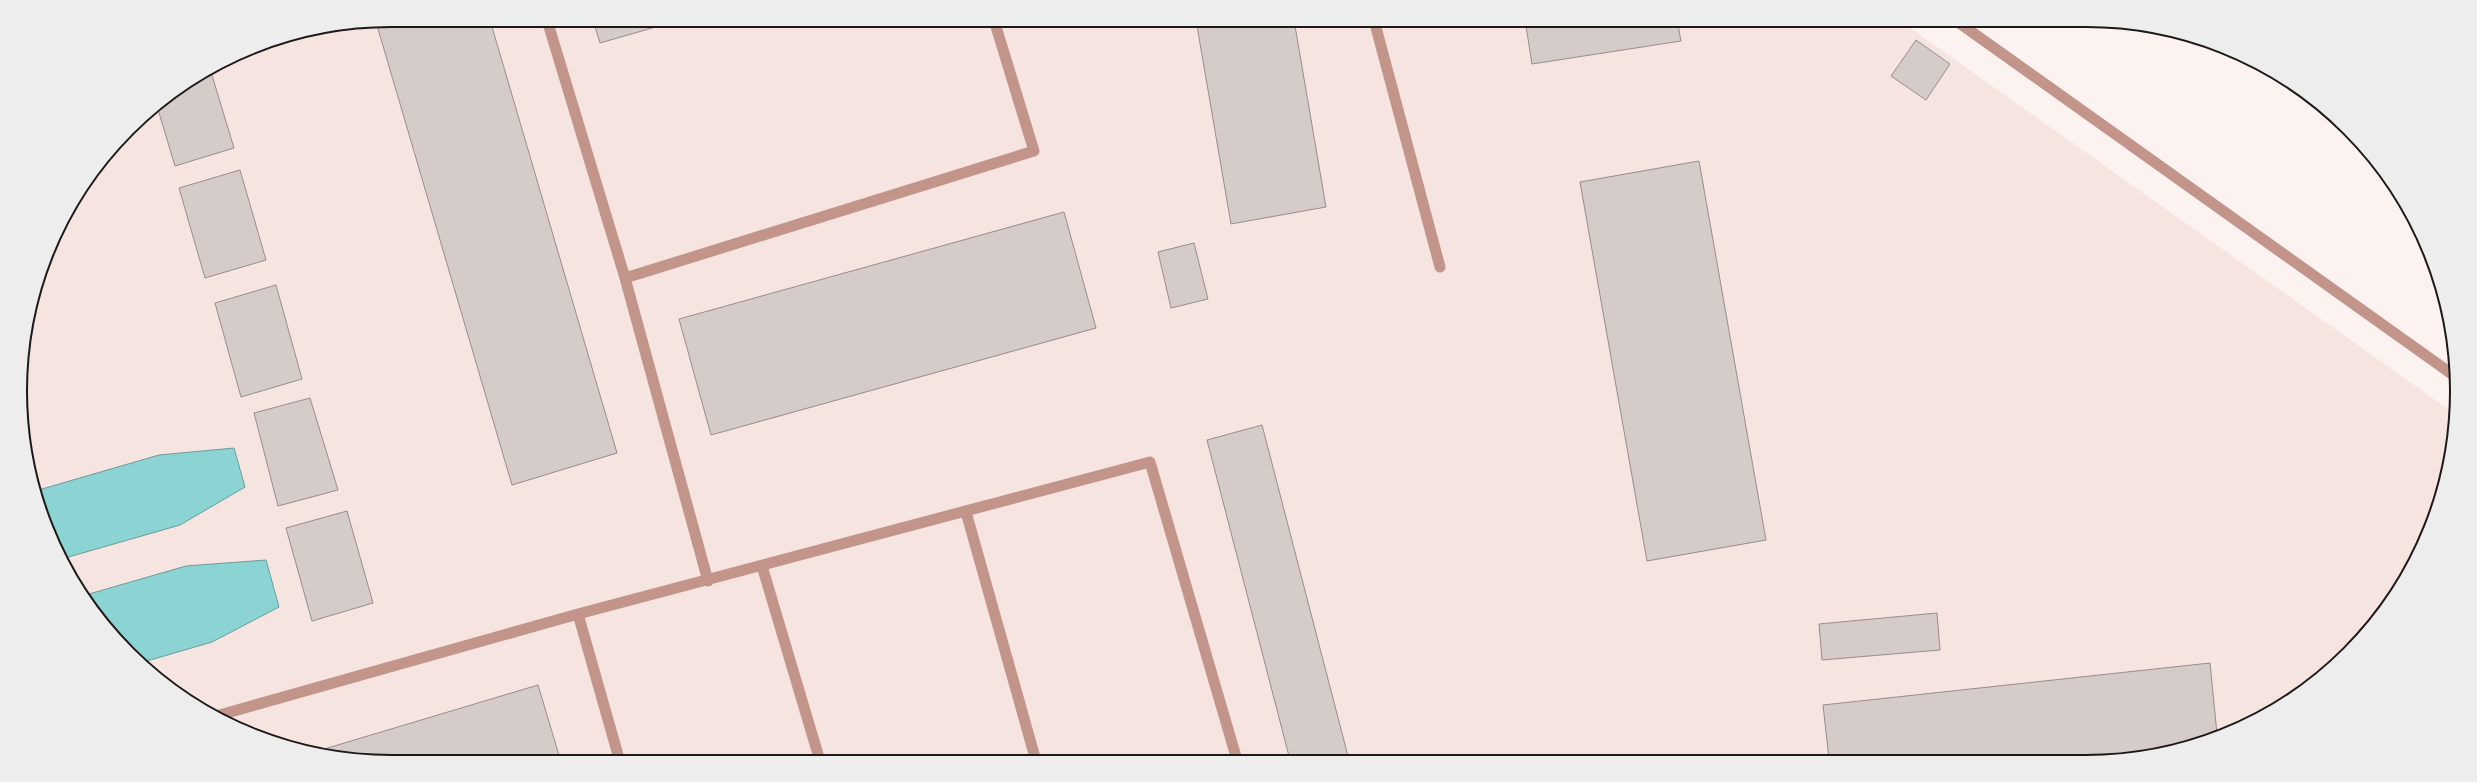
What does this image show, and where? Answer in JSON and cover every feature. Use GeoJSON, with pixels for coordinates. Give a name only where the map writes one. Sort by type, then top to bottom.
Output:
{"type":"FeatureCollection","features":[{"type":"Feature","properties":{"kind":"street"},"geometry":{"type":"LineString","coordinates":[[549,27],[625,278],[708,581]]}},
{"type":"Feature","properties":{"kind":"street"},"geometry":{"type":"LineString","coordinates":[[625,278],[1034,151],[996,27]]}},
{"type":"Feature","properties":{"kind":"street"},"geometry":{"type":"LineString","coordinates":[[1376,27],[1440,267]]}},
{"type":"Feature","properties":{"kind":"street"},"geometry":{"type":"LineString","coordinates":[[1964,27],[2449,372]]}},
{"type":"Feature","properties":{"kind":"street"},"geometry":{"type":"LineString","coordinates":[[224,714],[578,614],[708,581],[1150,462],[1236,755]]}},
{"type":"Feature","properties":{"kind":"street"},"geometry":{"type":"LineString","coordinates":[[966,512],[1034,755]]}},
{"type":"Feature","properties":{"kind":"street"},"geometry":{"type":"LineString","coordinates":[[762,566],[818,755]]}},
{"type":"Feature","properties":{"kind":"street"},"geometry":{"type":"LineString","coordinates":[[578,614],[618,755]]}},
{"type":"Feature","properties":{"kind":"shaded area"},"geometry":{"type":"Polygon","coordinates":[[[391,27],[1909,27],[2449,410],[2447,439],[2443,462],[2431,508],[2412,552],[2389,593],[2360,631],[2326,665],[2288,694],[2247,717],[2203,736],[2180,743],[2134,752],[2086,755],[391,755],[343,752],[297,743],[252,727],[209,706],[189,694],[151,665],[117,631],[88,593],[65,552],[55,530],[39,485],[30,439],[28,415],[27,391],[30,343],[39,297],[46,274],[76,209],[102,169],[117,151],[151,117],[169,102],[189,88],[230,65],[274,46],[297,39],[343,30],[391,27]]]}},
{"type":"Feature","properties":{"kind":"water"},"geometry":{"type":"Polygon","coordinates":[[[234,448],[245,487],[180,525],[68,557],[46,508],[40,489],[159,455],[234,448]]]}},
{"type":"Feature","properties":{"kind":"water"},"geometry":{"type":"Polygon","coordinates":[[[266,560],[279,607],[212,642],[147,661],[117,631],[89,594],[186,566],[266,560]]]}},
{"type":"Feature","properties":{"kind":"building"},"geometry":{"type":"Polygon","coordinates":[[[492,27],[617,453],[512,485],[378,28],[492,27]]]}},
{"type":"Feature","properties":{"kind":"building"},"geometry":{"type":"Polygon","coordinates":[[[595,27],[656,27],[600,43],[595,27]]]}},
{"type":"Feature","properties":{"kind":"building"},"geometry":{"type":"Polygon","coordinates":[[[1197,27],[1295,27],[1326,207],[1231,224],[1197,27]]]}},
{"type":"Feature","properties":{"kind":"building"},"geometry":{"type":"Polygon","coordinates":[[[1526,27],[1678,27],[1681,41],[1532,64],[1526,27]]]}},
{"type":"Feature","properties":{"kind":"building"},"geometry":{"type":"Polygon","coordinates":[[[1916,40],[1950,64],[1926,100],[1891,76],[1916,40]]]}},
{"type":"Feature","properties":{"kind":"building"},"geometry":{"type":"Polygon","coordinates":[[[212,75],[234,148],[175,166],[158,111],[189,88],[212,75]]]}},
{"type":"Feature","properties":{"kind":"building"},"geometry":{"type":"Polygon","coordinates":[[[1699,161],[1766,540],[1647,561],[1580,182],[1699,161]]]}},
{"type":"Feature","properties":{"kind":"building"},"geometry":{"type":"Polygon","coordinates":[[[240,170],[266,260],[205,278],[179,188],[240,170]]]}},
{"type":"Feature","properties":{"kind":"building"},"geometry":{"type":"Polygon","coordinates":[[[1064,212],[1096,328],[711,435],[679,319],[1064,212]]]}},
{"type":"Feature","properties":{"kind":"building"},"geometry":{"type":"Polygon","coordinates":[[[1194,243],[1208,299],[1171,308],[1158,252],[1194,243]]]}},
{"type":"Feature","properties":{"kind":"building"},"geometry":{"type":"Polygon","coordinates":[[[276,285],[302,379],[241,397],[215,303],[276,285]]]}},
{"type":"Feature","properties":{"kind":"building"},"geometry":{"type":"Polygon","coordinates":[[[310,398],[338,490],[278,506],[254,413],[310,398]]]}},
{"type":"Feature","properties":{"kind":"building"},"geometry":{"type":"Polygon","coordinates":[[[1262,425],[1348,755],[1289,755],[1207,440],[1262,425]]]}},
{"type":"Feature","properties":{"kind":"building"},"geometry":{"type":"Polygon","coordinates":[[[347,511],[373,603],[312,621],[286,528],[347,511]]]}},
{"type":"Feature","properties":{"kind":"building"},"geometry":{"type":"Polygon","coordinates":[[[1937,613],[1940,650],[1822,660],[1819,624],[1937,613]]]}},
{"type":"Feature","properties":{"kind":"building"},"geometry":{"type":"Polygon","coordinates":[[[2210,663],[2217,730],[2180,743],[2134,752],[2110,754],[1829,755],[1823,705],[2210,663]]]}},
{"type":"Feature","properties":{"kind":"building"},"geometry":{"type":"Polygon","coordinates":[[[538,685],[559,755],[391,755],[343,752],[325,749],[538,685]]]}}]}
